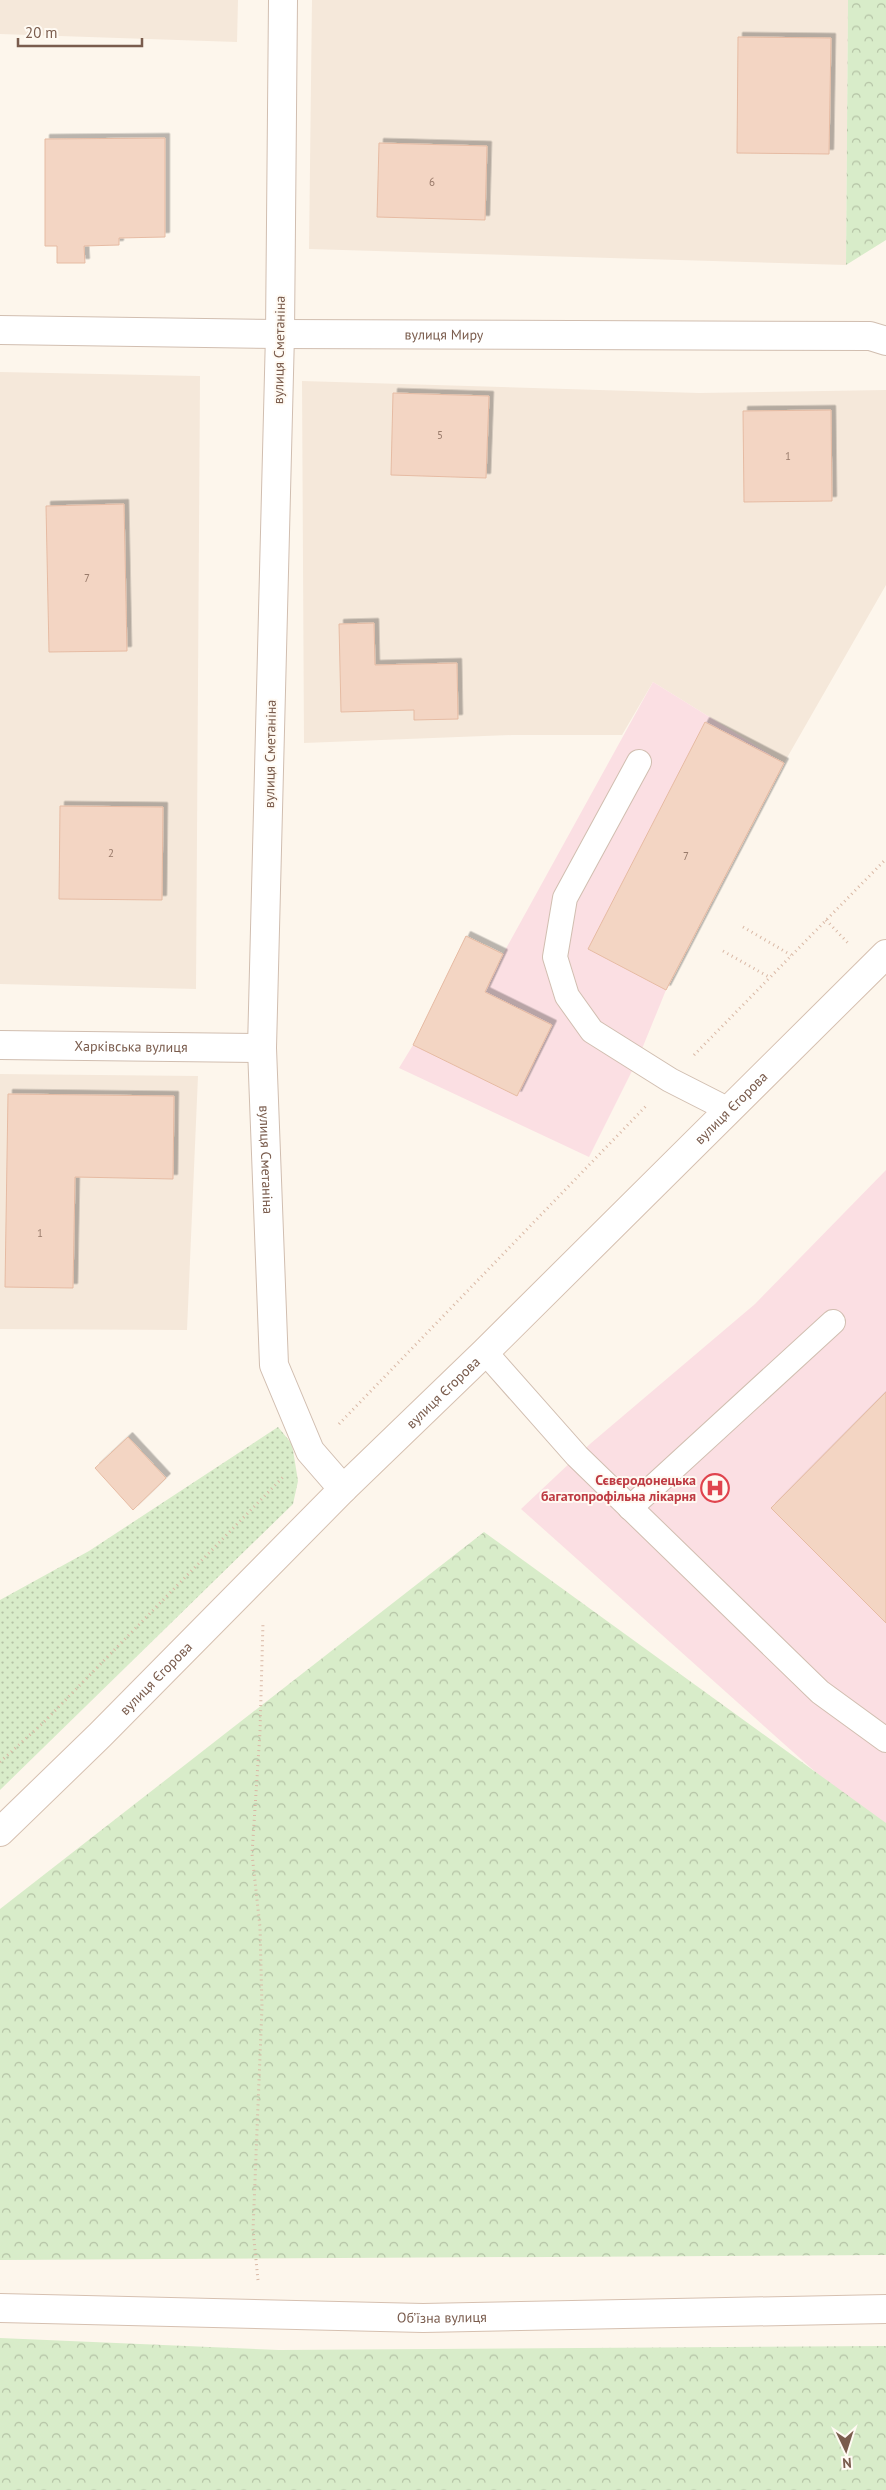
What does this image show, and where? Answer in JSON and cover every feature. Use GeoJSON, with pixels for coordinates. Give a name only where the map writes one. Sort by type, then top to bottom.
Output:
{"type":"FeatureCollection","features":[{"type":"Feature","properties":{"kind":"street","name":"вулиця Сметаніна"},"geometry":{"type":"LineString","coordinates":[[283,0],[280,334],[262,1048],[274,1365],[310,1451],[343,1489]]}},
{"type":"Feature","properties":{"kind":"street","name":"вулиця Миру"},"geometry":{"type":"LineString","coordinates":[[0,330],[280,334],[870,336],[886,341]]}},
{"type":"Feature","properties":{"kind":"street","name":"вулиця Єгорова"},"geometry":{"type":"LineString","coordinates":[[0,1832],[343,1489],[485,1352],[886,954]]}},
{"type":"Feature","properties":{"kind":"street","name":"Харківська вулиця"},"geometry":{"type":"LineString","coordinates":[[0,1045],[262,1048]]}},
{"type":"Feature","properties":{"kind":"street","name":"Об’їзна вулиця"},"geometry":{"type":"LineString","coordinates":[[0,2308],[261,2316],[423,2318],[886,2309]]}},
{"type":"Feature","properties":{"kind":"lane"},"geometry":{"type":"LineString","coordinates":[[639,762],[565,898],[555,957],[567,996],[592,1031],[670,1080],[729,1110]]}},
{"type":"Feature","properties":{"kind":"lane"},"geometry":{"type":"LineString","coordinates":[[630,1508],[833,1322]]}},
{"type":"Feature","properties":{"kind":"lane"},"geometry":{"type":"LineString","coordinates":[[485,1352],[577,1456],[820,1692],[881,1728]]}},
{"type":"Feature","properties":{"kind":"path"},"geometry":{"type":"LineString","coordinates":[[0,1762],[43,1724],[310,1451],[362,1402],[769,977],[886,859]]}},
{"type":"Feature","properties":{"kind":"path"},"geometry":{"type":"LineString","coordinates":[[743,927],[791,955]]}},
{"type":"Feature","properties":{"kind":"path"},"geometry":{"type":"LineString","coordinates":[[723,951],[769,977]]}},
{"type":"Feature","properties":{"kind":"path"},"geometry":{"type":"LineString","coordinates":[[261,2316],[253,2230],[262,2007],[260,1927],[252,1854],[260,1732],[262,1642],[269,1564]]}},
{"type":"Feature","properties":{"kind":"shaded area"},"geometry":{"type":"Polygon","coordinates":[[[0,0],[238,0],[237,42],[0,34],[0,0]]]}},
{"type":"Feature","properties":{"kind":"shaded area"},"geometry":{"type":"Polygon","coordinates":[[[312,0],[848,0],[846,265],[309,249],[312,0]]]}},
{"type":"Feature","properties":{"kind":"shaded area"},"geometry":{"type":"Polygon","coordinates":[[[0,372],[200,376],[196,989],[0,984],[0,372]]]}},
{"type":"Feature","properties":{"kind":"shaded area"},"geometry":{"type":"Polygon","coordinates":[[[302,381],[699,393],[886,390],[886,585],[784,763],[653,682],[622,735],[512,735],[304,743],[302,381]]]}},
{"type":"Feature","properties":{"kind":"shaded area"},"geometry":{"type":"Polygon","coordinates":[[[653,682],[784,763],[666,990],[637,1061],[589,1157],[399,1068],[413,1045],[466,936],[503,954],[653,682]]]}},
{"type":"Feature","properties":{"kind":"shaded area"},"geometry":{"type":"Polygon","coordinates":[[[0,1074],[198,1076],[187,1330],[0,1329],[0,1074]]]}},
{"type":"Feature","properties":{"kind":"shaded area","name":"Сєвєродонецька багатопрофiльна лiкарня"},"geometry":{"type":"Polygon","coordinates":[[[886,1170],[886,1835],[521,1509],[590,1444],[755,1304],[886,1170]]]}},
{"type":"Feature","properties":{"kind":"green space"},"geometry":{"type":"Polygon","coordinates":[[[848,0],[886,0],[886,240],[846,265],[848,0]]]}},
{"type":"Feature","properties":{"kind":"green space"},"geometry":{"type":"Polygon","coordinates":[[[278,1427],[292,1444],[298,1481],[293,1504],[0,1790],[0,1600],[89,1551],[278,1427]]]}},
{"type":"Feature","properties":{"kind":"green space"},"geometry":{"type":"Polygon","coordinates":[[[484,1532],[886,1823],[886,2255],[0,2260],[0,1909],[484,1532]]]}},
{"type":"Feature","properties":{"kind":"green space"},"geometry":{"type":"Polygon","coordinates":[[[0,2338],[279,2350],[886,2346],[886,2490],[0,2490],[0,2338]]]}},
{"type":"Feature","properties":{"kind":"building"},"geometry":{"type":"Polygon","coordinates":[[[738,37],[831,38],[829,154],[737,153],[738,37]]]}},
{"type":"Feature","properties":{"kind":"building"},"geometry":{"type":"Polygon","coordinates":[[[165,138],[165,237],[119,238],[119,245],[84,246],[85,263],[57,263],[57,246],[45,246],[45,139],[165,138]]]}},
{"type":"Feature","properties":{"kind":"building"},"geometry":{"type":"Polygon","coordinates":[[[379,143],[487,146],[485,220],[377,217],[379,143]]]}},
{"type":"Feature","properties":{"kind":"building"},"geometry":{"type":"Polygon","coordinates":[[[393,393],[489,396],[486,478],[391,475],[393,393]]]}},
{"type":"Feature","properties":{"kind":"building"},"geometry":{"type":"Polygon","coordinates":[[[831,410],[832,501],[744,502],[743,411],[831,410]]]}},
{"type":"Feature","properties":{"kind":"building"},"geometry":{"type":"Polygon","coordinates":[[[124,504],[127,651],[49,652],[46,506],[124,504]]]}},
{"type":"Feature","properties":{"kind":"building"},"geometry":{"type":"Polygon","coordinates":[[[374,623],[375,665],[457,663],[458,719],[414,720],[414,710],[341,712],[339,624],[374,623]]]}},
{"type":"Feature","properties":{"kind":"building"},"geometry":{"type":"Polygon","coordinates":[[[705,722],[784,763],[666,990],[588,949],[705,722]]]}},
{"type":"Feature","properties":{"kind":"building"},"geometry":{"type":"Polygon","coordinates":[[[60,806],[163,807],[162,900],[59,899],[60,806]]]}},
{"type":"Feature","properties":{"kind":"building"},"geometry":{"type":"Polygon","coordinates":[[[466,936],[503,954],[485,992],[552,1025],[517,1096],[413,1045],[466,936]]]}},
{"type":"Feature","properties":{"kind":"building"},"geometry":{"type":"Polygon","coordinates":[[[8,1094],[174,1096],[173,1179],[75,1177],[73,1288],[5,1287],[8,1094]]]}},
{"type":"Feature","properties":{"kind":"building"},"geometry":{"type":"Polygon","coordinates":[[[886,1392],[886,1623],[771,1508],[886,1392]]]}},
{"type":"Feature","properties":{"kind":"building"},"geometry":{"type":"Polygon","coordinates":[[[128,1437],[166,1478],[133,1510],[95,1468],[128,1437]]]}},
{"type":"Feature","properties":{"kind":"place","name":"Сєвєродонецька багатопрофiльна лiкарня"},"geometry":{"type":"Point","coordinates":[715,1488]}}]}
